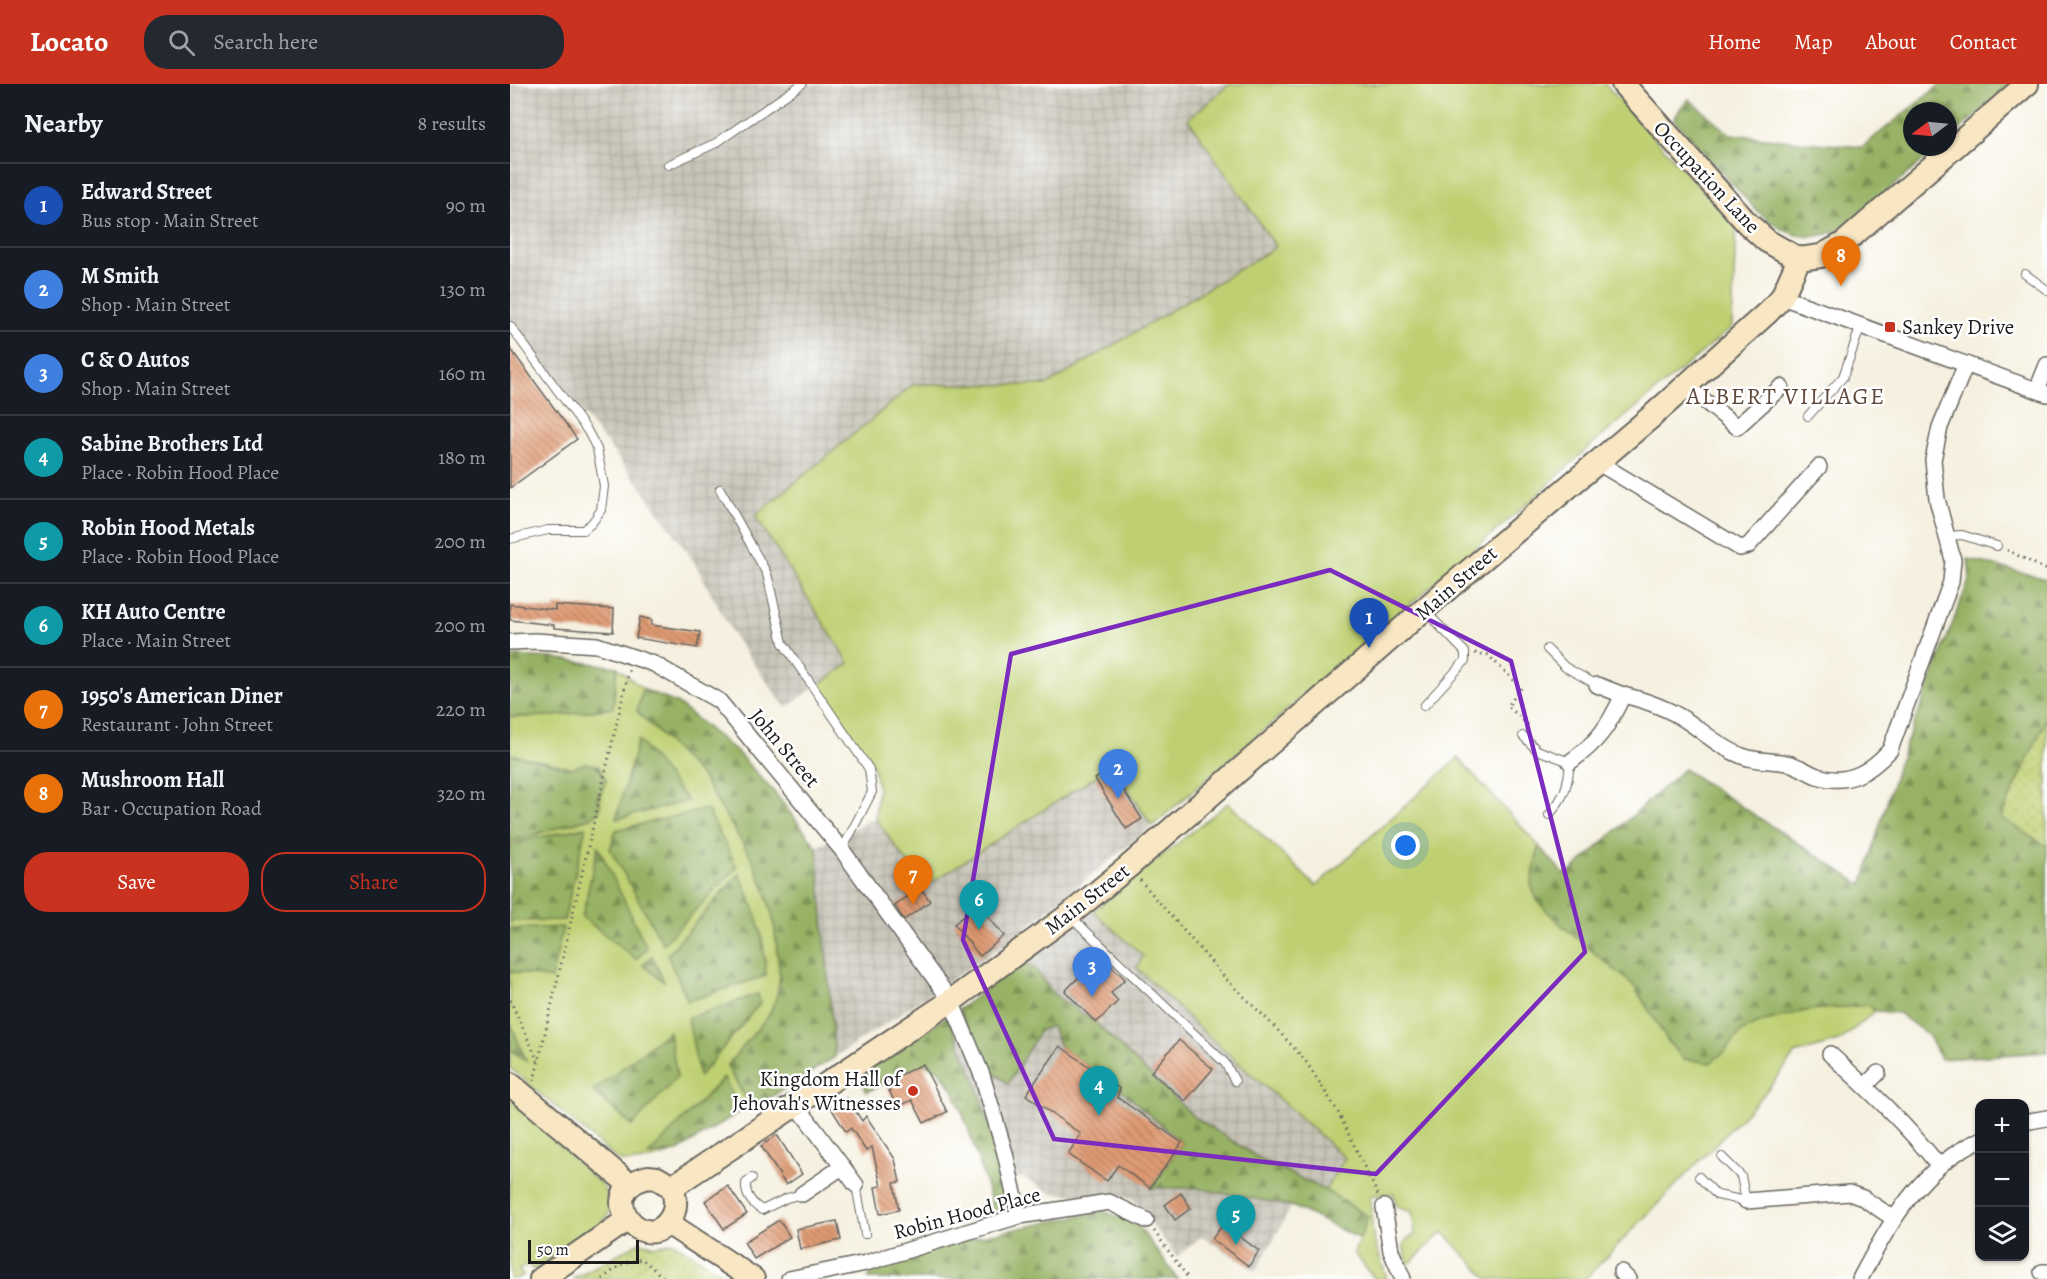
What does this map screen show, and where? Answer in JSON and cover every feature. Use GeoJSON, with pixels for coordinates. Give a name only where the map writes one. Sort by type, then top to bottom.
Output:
{"type":"FeatureCollection","features":[{"type":"Feature","properties":{"kind":"street","name":"Occupation Lane"},"geometry":{"type":"LineString","coordinates":[[1623,84],[1747,223],[1767,241],[1799,259]]}},
{"type":"Feature","properties":{"kind":"street"},"geometry":{"type":"LineString","coordinates":[[1799,259],[1821,256],[1845,243],[2027,84]]}},
{"type":"Feature","properties":{"kind":"street","name":"Main Street"},"geometry":{"type":"LineString","coordinates":[[672,1187],[951,1000],[1069,915],[1128,867],[1686,386],[1782,297],[1799,259]]}},
{"type":"Feature","properties":{"kind":"street"},"geometry":{"type":"LineString","coordinates":[[1782,297],[2042,392],[2047,365]]}},
{"type":"Feature","properties":{"kind":"street"},"geometry":{"type":"LineString","coordinates":[[1597,685],[1686,720],[1712,740],[1740,755],[1762,762],[1788,763],[1818,776],[1840,780],[1862,774],[1877,764],[1890,750],[1951,582],[1953,561],[1936,499],[1933,460],[1940,427],[1965,364]]}},
{"type":"Feature","properties":{"kind":"street"},"geometry":{"type":"LineString","coordinates":[[1686,386],[1737,427],[1781,387]]}},
{"type":"Feature","properties":{"kind":"street"},"geometry":{"type":"LineString","coordinates":[[1597,462],[1740,548],[1748,546],[1819,467]]}},
{"type":"Feature","properties":{"kind":"street","name":"John Street"},"geometry":{"type":"LineString","coordinates":[[510,642],[535,641],[597,645],[654,664],[719,701],[842,850],[951,1000],[982,1075],[1005,1153],[1018,1216]]}},
{"type":"Feature","properties":{"kind":"street"},"geometry":{"type":"LineString","coordinates":[[1570,762],[1602,734],[1623,695]]}},
{"type":"Feature","properties":{"kind":"street"},"geometry":{"type":"LineString","coordinates":[[1830,1054],[1924,1146],[1939,1166]]}},
{"type":"Feature","properties":{"kind":"street"},"geometry":{"type":"LineString","coordinates":[[1865,1086],[1878,1072]]}},
{"type":"Feature","properties":{"kind":"street"},"geometry":{"type":"LineString","coordinates":[[510,1084],[630,1185]]}},
{"type":"Feature","properties":{"kind":"street"},"geometry":{"type":"LineString","coordinates":[[795,1104],[856,1185]]}},
{"type":"Feature","properties":{"kind":"street"},"geometry":{"type":"LineString","coordinates":[[2029,1121],[2047,1118]]}},
{"type":"Feature","properties":{"kind":"street"},"geometry":{"type":"LineString","coordinates":[[1860,1279],[1893,1218],[1939,1166],[1975,1143]]}},
{"type":"Feature","properties":{"kind":"street"},"geometry":{"type":"LineString","coordinates":[[802,1194],[842,1167]]}},
{"type":"Feature","properties":{"kind":"street"},"geometry":{"type":"LineString","coordinates":[[648,1177],[657,1178],[672,1187],[676,1203],[675,1212],[668,1223],[661,1228],[645,1231],[627,1220],[623,1212],[622,1201],[630,1185],[638,1179],[648,1177]]}},
{"type":"Feature","properties":{"kind":"street"},"geometry":{"type":"LineString","coordinates":[[1746,1201],[1849,1193],[1863,1198],[1893,1218]]}},
{"type":"Feature","properties":{"kind":"street","name":"Robin Hood Place"},"geometry":{"type":"LineString","coordinates":[[789,1279],[866,1263],[1018,1216],[1109,1202],[1146,1220]]}},
{"type":"Feature","properties":{"kind":"street"},"geometry":{"type":"LineString","coordinates":[[1384,1208],[1391,1251],[1403,1279]]}},
{"type":"Feature","properties":{"kind":"street"},"geometry":{"type":"LineString","coordinates":[[541,1279],[627,1220]]}},
{"type":"Feature","properties":{"kind":"street"},"geometry":{"type":"LineString","coordinates":[[668,1223],[753,1279]]}},
{"type":"Feature","properties":{"kind":"street"},"geometry":{"type":"LineString","coordinates":[[858,1279],[866,1263]]}},
{"type":"Feature","properties":{"kind":"lane"},"geometry":{"type":"LineString","coordinates":[[668,165],[716,143],[802,84]]}},
{"type":"Feature","properties":{"kind":"lane"},"geometry":{"type":"LineString","coordinates":[[2025,274],[2047,290]]}},
{"type":"Feature","properties":{"kind":"lane"},"geometry":{"type":"LineString","coordinates":[[1808,416],[1839,384],[1861,325]]}},
{"type":"Feature","properties":{"kind":"lane"},"geometry":{"type":"LineString","coordinates":[[510,326],[587,430],[597,449],[604,486],[601,510],[592,523],[583,530],[548,530],[510,539]]}},
{"type":"Feature","properties":{"kind":"lane"},"geometry":{"type":"LineString","coordinates":[[720,489],[767,574],[783,643],[868,769],[872,792],[842,850]]}},
{"type":"Feature","properties":{"kind":"lane"},"geometry":{"type":"LineString","coordinates":[[1947,536],[1962,535],[1997,546]]}},
{"type":"Feature","properties":{"kind":"lane"},"geometry":{"type":"LineString","coordinates":[[1424,706],[1464,661],[1465,652],[1425,610]]}},
{"type":"Feature","properties":{"kind":"lane"},"geometry":{"type":"LineString","coordinates":[[1547,649],[1565,667],[1597,685]]}},
{"type":"Feature","properties":{"kind":"lane"},"geometry":{"type":"LineString","coordinates":[[1523,736],[1537,750],[1570,762],[1568,783],[1564,794],[1550,815]]}},
{"type":"Feature","properties":{"kind":"lane"},"geometry":{"type":"LineString","coordinates":[[1069,915],[1226,1063],[1235,1080]]}},
{"type":"Feature","properties":{"kind":"lane"},"geometry":{"type":"LineString","coordinates":[[1699,1177],[1717,1195],[1746,1201],[1741,1176],[1722,1157]]}},
{"type":"Feature","properties":{"kind":"lane"},"geometry":{"type":"LineString","coordinates":[[752,1178],[746,1183],[745,1191],[751,1202],[762,1210],[802,1194]]}},
{"type":"Feature","properties":{"kind":"lane"},"geometry":{"type":"LineString","coordinates":[[856,1185],[865,1234]]}},
{"type":"Feature","properties":{"kind":"path"},"geometry":{"type":"LineString","coordinates":[[1997,546],[2047,570]]}},
{"type":"Feature","properties":{"kind":"path"},"geometry":{"type":"LineString","coordinates":[[1465,652],[1488,655],[1521,688],[1508,706],[1532,729],[1523,736]]}},
{"type":"Feature","properties":{"kind":"path"},"geometry":{"type":"LineString","coordinates":[[533,1104],[534,1082],[632,657]]}},
{"type":"Feature","properties":{"kind":"path"},"geometry":{"type":"LineString","coordinates":[[1128,867],[1225,978],[1305,1060],[1338,1112],[1384,1208]]}},
{"type":"Feature","properties":{"kind":"path"},"geometry":{"type":"LineString","coordinates":[[510,1000],[539,1061]]}},
{"type":"Feature","properties":{"kind":"path"},"geometry":{"type":"LineString","coordinates":[[1146,1220],[1189,1279]]}},
{"type":"Feature","properties":{"kind":"path"},"geometry":{"type":"LineString","coordinates":[[602,1279],[623,1263],[642,1259],[665,1279]]}},
{"type":"Feature","properties":{"kind":"highlighted area"},"geometry":{"type":"Polygon","coordinates":[[[1330,570],[1511,661],[1585,952],[1376,1174],[1054,1139],[963,940],[1011,654],[1330,570]]]}},
{"type":"Feature","properties":{"kind":"shaded area"},"geometry":{"type":"Polygon","coordinates":[[[510,84],[1230,84],[1189,119],[1276,247],[1047,385],[914,384],[755,516],[850,663],[786,708],[735,638],[693,560],[638,483],[510,322],[510,84]]]}},
{"type":"Feature","properties":{"kind":"shaded area"},"geometry":{"type":"Polygon","coordinates":[[[1113,765],[1152,826],[1014,938],[835,1057],[817,847],[875,818],[925,887],[1113,765]]]}},
{"type":"Feature","properties":{"kind":"shaded area"},"geometry":{"type":"Polygon","coordinates":[[[1093,911],[1144,956],[1137,968],[1345,1158],[1325,1190],[1317,1198],[1292,1206],[1256,1271],[1202,1236],[1177,1257],[1132,1198],[1050,1193],[1022,1177],[1004,1181],[977,1084],[948,1017],[1093,911]]]}},
{"type":"Feature","properties":{"kind":"green space"},"geometry":{"type":"Polygon","coordinates":[[[1230,84],[1605,84],[1736,227],[1732,327],[1589,447],[1535,497],[1152,826],[1113,765],[925,887],[875,818],[878,788],[873,766],[818,686],[849,663],[755,516],[914,384],[1047,385],[1276,247],[1188,119],[1230,84]]]}},
{"type":"Feature","properties":{"kind":"green space"},"geometry":{"type":"Polygon","coordinates":[[[1941,84],[2013,84],[1957,131],[1957,102],[1918,102],[1941,84]]]}},
{"type":"Feature","properties":{"kind":"green space"},"geometry":{"type":"Polygon","coordinates":[[[1689,99],[1730,134],[1862,147],[1903,114],[1903,156],[1928,156],[1842,229],[1817,236],[1796,235],[1777,226],[1756,210],[1674,120],[1689,99]]]}},
{"type":"Feature","properties":{"kind":"green space"},"geometry":{"type":"Polygon","coordinates":[[[1968,559],[2047,579],[2047,718],[2001,817],[2047,846],[2047,1052],[1941,1059],[1928,1035],[1898,1013],[1875,1011],[1869,1005],[1809,1010],[1764,1021],[1742,1031],[1723,1053],[1710,1063],[1684,1059],[1669,1043],[1634,986],[1559,923],[1538,902],[1531,885],[1539,846],[1564,874],[1570,872],[1684,769],[1862,885],[1898,765],[1970,578],[1968,559]]]}},
{"type":"Feature","properties":{"kind":"green space"},"geometry":{"type":"Polygon","coordinates":[[[510,656],[552,658],[617,667],[613,708],[553,716],[510,717],[510,656]]]}},
{"type":"Feature","properties":{"kind":"green space"},"geometry":{"type":"Polygon","coordinates":[[[617,667],[643,689],[637,711],[702,777],[750,855],[766,892],[774,922],[780,977],[777,996],[769,1015],[727,1066],[752,1109],[741,1111],[723,1078],[649,1155],[676,1152],[632,1162],[618,1160],[510,1068],[510,1049],[526,1060],[510,1022],[510,971],[551,979],[516,929],[510,929],[510,921],[564,920],[585,827],[510,846],[510,842],[592,817],[600,810],[600,795],[606,780],[598,766],[586,763],[572,768],[510,754],[510,717],[553,716],[612,708],[617,667]]]}},
{"type":"Feature","properties":{"kind":"green space"},"geometry":{"type":"Polygon","coordinates":[[[643,689],[678,704],[737,752],[774,792],[817,847],[835,1057],[752,1109],[727,1066],[769,1015],[777,996],[780,977],[774,922],[766,892],[750,855],[702,777],[637,711],[643,689]]]}},
{"type":"Feature","properties":{"kind":"green space"},"geometry":{"type":"Polygon","coordinates":[[[2047,718],[2047,846],[2001,818],[2047,718]]]}},
{"type":"Feature","properties":{"kind":"green space"},"geometry":{"type":"Polygon","coordinates":[[[638,740],[688,801],[616,819],[616,818],[638,740]]]}},
{"type":"Feature","properties":{"kind":"green space"},"geometry":{"type":"Polygon","coordinates":[[[510,754],[572,768],[586,763],[598,766],[606,780],[600,795],[600,810],[592,817],[510,842],[510,754]]]}},
{"type":"Feature","properties":{"kind":"green space"},"geometry":{"type":"Polygon","coordinates":[[[1458,758],[1539,846],[1531,885],[1634,986],[1669,1043],[1684,1059],[1723,1053],[1742,1031],[1764,1021],[1809,1010],[1869,1005],[1875,1011],[1841,1040],[1795,1054],[1764,1094],[1585,1279],[1488,1279],[1443,1232],[1408,1265],[1403,1245],[1408,1238],[1415,1235],[1412,1211],[1398,1207],[1393,1193],[1370,1196],[1373,1237],[1387,1279],[1375,1279],[1354,1253],[1368,1216],[1325,1190],[1345,1158],[1195,1024],[1137,968],[1143,956],[1093,911],[1228,803],[1316,886],[1458,758]]]}},
{"type":"Feature","properties":{"kind":"green space"},"geometry":{"type":"Polygon","coordinates":[[[707,809],[737,867],[663,944],[610,849],[616,830],[707,809]]]}},
{"type":"Feature","properties":{"kind":"green space"},"geometry":{"type":"Polygon","coordinates":[[[586,827],[564,920],[510,921],[510,846],[586,827]]]}},
{"type":"Feature","properties":{"kind":"green space"},"geometry":{"type":"Polygon","coordinates":[[[598,846],[647,948],[636,959],[582,917],[598,846]]]}},
{"type":"Feature","properties":{"kind":"green space"},"geometry":{"type":"Polygon","coordinates":[[[739,874],[758,924],[764,949],[766,976],[688,1001],[667,955],[739,874]]]}},
{"type":"Feature","properties":{"kind":"green space"},"geometry":{"type":"Polygon","coordinates":[[[563,927],[551,979],[510,971],[510,929],[563,927]]]}},
{"type":"Feature","properties":{"kind":"green space"},"geometry":{"type":"Polygon","coordinates":[[[652,956],[664,982],[643,965],[652,956]]]}},
{"type":"Feature","properties":{"kind":"green space"},"geometry":{"type":"Polygon","coordinates":[[[1025,961],[1037,971],[1053,994],[1096,1023],[1193,1116],[1262,1160],[1325,1190],[1368,1216],[1360,1239],[1292,1206],[1197,1188],[1150,1188],[1182,1143],[1120,1089],[1060,1046],[1052,1026],[1040,1030],[1008,1084],[984,1064],[959,1009],[1025,961]]]}},
{"type":"Feature","properties":{"kind":"green space"},"geometry":{"type":"Polygon","coordinates":[[[758,994],[760,1003],[699,1077],[688,1018],[758,994]]]}},
{"type":"Feature","properties":{"kind":"green space"},"geometry":{"type":"Polygon","coordinates":[[[948,1017],[977,1084],[1004,1181],[1002,1206],[990,1216],[991,1200],[967,1125],[953,1090],[938,1069],[923,1064],[867,1092],[859,1076],[948,1017]]]}},
{"type":"Feature","properties":{"kind":"green space"},"geometry":{"type":"Polygon","coordinates":[[[510,1022],[526,1061],[510,1049],[510,1022]]]}},
{"type":"Feature","properties":{"kind":"green space"},"geometry":{"type":"Polygon","coordinates":[[[669,1031],[677,1077],[632,1126],[593,1091],[669,1031]]]}},
{"type":"Feature","properties":{"kind":"green space"},"geometry":{"type":"Polygon","coordinates":[[[724,1078],[741,1111],[676,1152],[648,1155],[724,1078]]]}},
{"type":"Feature","properties":{"kind":"green space"},"geometry":{"type":"Polygon","coordinates":[[[512,1101],[603,1186],[609,1205],[608,1214],[602,1223],[533,1270],[528,1264],[519,1270],[523,1276],[516,1279],[510,1279],[510,1102],[512,1101]]]}},
{"type":"Feature","properties":{"kind":"green space"},"geometry":{"type":"Polygon","coordinates":[[[1103,1211],[1137,1224],[1178,1279],[868,1279],[873,1269],[968,1239],[1103,1211]]]}},
{"type":"Feature","properties":{"kind":"green space"},"geometry":{"type":"Polygon","coordinates":[[[640,1242],[655,1246],[673,1242],[732,1279],[572,1279],[640,1242]]]}},
{"type":"Feature","properties":{"kind":"building"},"geometry":{"type":"Polygon","coordinates":[[[510,348],[577,439],[510,488],[510,348]]]}},
{"type":"Feature","properties":{"kind":"building"},"geometry":{"type":"Polygon","coordinates":[[[510,604],[555,610],[555,605],[614,609],[613,632],[554,628],[554,625],[510,620],[510,604]]]}},
{"type":"Feature","properties":{"kind":"building"},"geometry":{"type":"Polygon","coordinates":[[[640,617],[652,620],[651,625],[700,632],[697,648],[636,638],[640,617]]]}},
{"type":"Feature","properties":{"kind":"building"},"geometry":{"type":"Polygon","coordinates":[[[1110,769],[1142,819],[1126,829],[1095,779],[1110,769]]]}},
{"type":"Feature","properties":{"kind":"building"},"geometry":{"type":"Polygon","coordinates":[[[920,887],[930,901],[904,920],[895,906],[920,887]]]}},
{"type":"Feature","properties":{"kind":"building"},"geometry":{"type":"Polygon","coordinates":[[[978,904],[1004,936],[980,956],[954,924],[978,904]]]}},
{"type":"Feature","properties":{"kind":"building"},"geometry":{"type":"Polygon","coordinates":[[[1097,952],[1125,979],[1111,993],[1118,1001],[1096,1023],[1065,991],[1087,969],[1083,966],[1097,952]]]}},
{"type":"Feature","properties":{"kind":"building"},"geometry":{"type":"Polygon","coordinates":[[[1179,1040],[1213,1069],[1185,1101],[1151,1072],[1179,1040]]]}},
{"type":"Feature","properties":{"kind":"building"},"geometry":{"type":"Polygon","coordinates":[[[1060,1046],[1120,1089],[1117,1097],[1182,1143],[1150,1188],[1118,1165],[1107,1181],[1068,1154],[1081,1134],[1026,1095],[1060,1046]]]}},
{"type":"Feature","properties":{"kind":"building","name":"Kingdom Hall of Jehovah's Witnesses"},"geometry":{"type":"Polygon","coordinates":[[[923,1064],[947,1112],[924,1123],[912,1100],[897,1107],[885,1082],[923,1064]]]}},
{"type":"Feature","properties":{"kind":"building"},"geometry":{"type":"Polygon","coordinates":[[[847,1098],[862,1121],[866,1116],[895,1159],[900,1182],[894,1183],[899,1210],[880,1214],[875,1187],[881,1186],[872,1147],[866,1151],[851,1128],[846,1132],[831,1108],[847,1098]]]}},
{"type":"Feature","properties":{"kind":"building"},"geometry":{"type":"Polygon","coordinates":[[[777,1135],[802,1174],[786,1185],[761,1146],[777,1135]]]}},
{"type":"Feature","properties":{"kind":"building"},"geometry":{"type":"Polygon","coordinates":[[[728,1186],[747,1214],[724,1229],[705,1201],[728,1186]]]}},
{"type":"Feature","properties":{"kind":"building"},"geometry":{"type":"Polygon","coordinates":[[[1181,1193],[1191,1208],[1175,1220],[1165,1205],[1181,1193]]]}},
{"type":"Feature","properties":{"kind":"building"},"geometry":{"type":"Polygon","coordinates":[[[779,1220],[790,1237],[754,1259],[744,1242],[779,1220]]]}},
{"type":"Feature","properties":{"kind":"building"},"geometry":{"type":"Polygon","coordinates":[[[837,1221],[841,1240],[800,1249],[796,1229],[837,1221]]]}},
{"type":"Feature","properties":{"kind":"building"},"geometry":{"type":"Polygon","coordinates":[[[1223,1224],[1259,1251],[1249,1266],[1212,1239],[1223,1224]]]}},
{"type":"Feature","properties":{"kind":"place","name":"Mushroom Hall"},"geometry":{"type":"Point","coordinates":[1841,286]}},
{"type":"Feature","properties":{"kind":"place","name":"Sankey Drive"},"geometry":{"type":"Point","coordinates":[1890,327]}},
{"type":"Feature","properties":{"kind":"place","name":"Edward Street"},"geometry":{"type":"Point","coordinates":[1369,648]}},
{"type":"Feature","properties":{"kind":"place","name":"M Smith"},"geometry":{"type":"Point","coordinates":[1118,799]}},
{"type":"Feature","properties":{"kind":"place","name":"1950's American Diner"},"geometry":{"type":"Point","coordinates":[913,905]}},
{"type":"Feature","properties":{"kind":"place","name":"KH Auto Centre"},"geometry":{"type":"Point","coordinates":[979,930]}},
{"type":"Feature","properties":{"kind":"place","name":"C & O Autos"},"geometry":{"type":"Point","coordinates":[1092,997]}},
{"type":"Feature","properties":{"kind":"place","name":"Kingdom Hall of Jehovah's Witnesses"},"geometry":{"type":"Point","coordinates":[913,1091]}},
{"type":"Feature","properties":{"kind":"place","name":"Sabine Brothers Ltd"},"geometry":{"type":"Point","coordinates":[1099,1116]}},
{"type":"Feature","properties":{"kind":"place","name":"Robin Hood Metals"},"geometry":{"type":"Point","coordinates":[1236,1245]}},
{"type":"Feature","properties":{"kind":"district","name":"ALBERT VILLAGE"},"geometry":{"type":"Point","coordinates":[1786,396]}}]}
